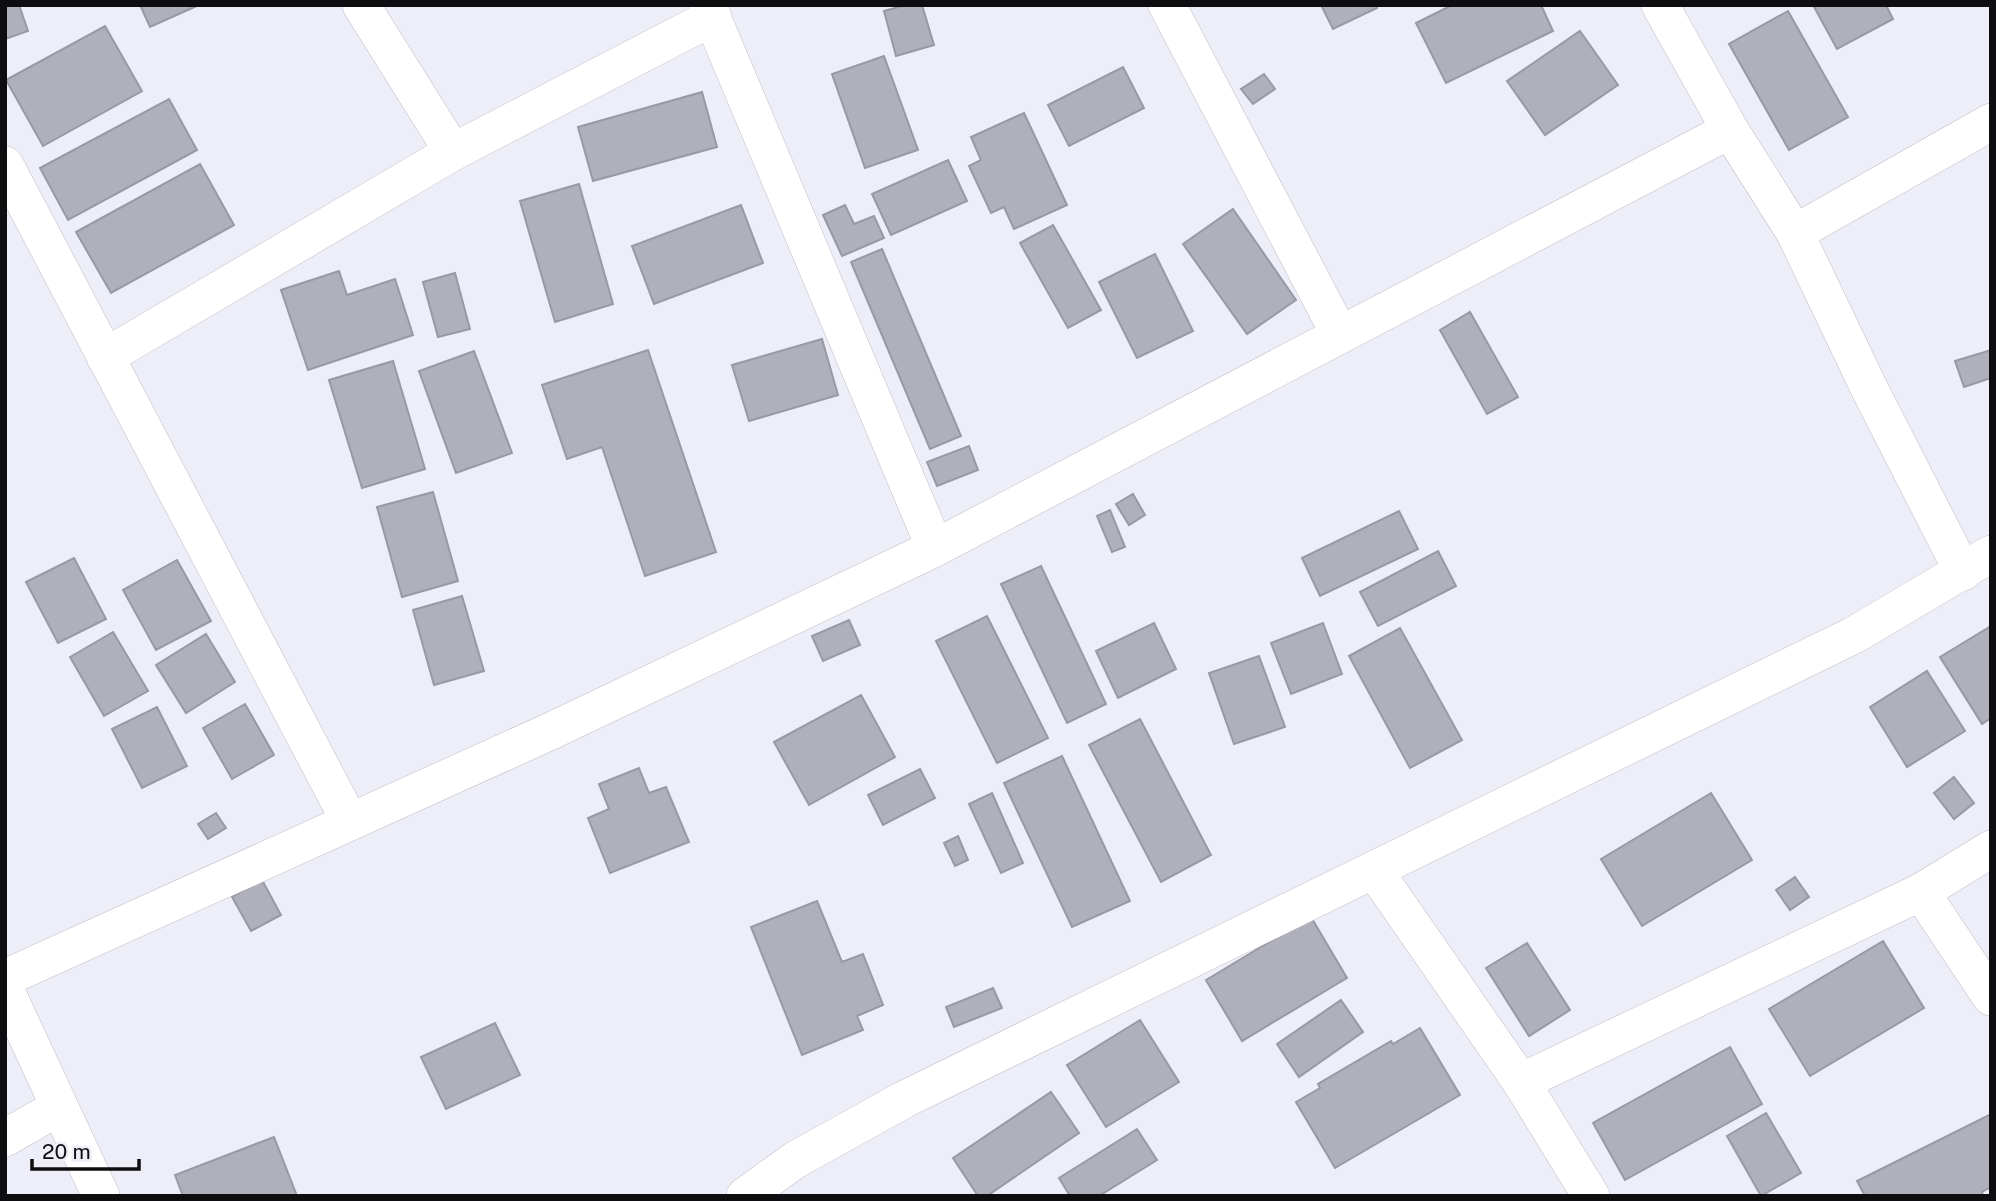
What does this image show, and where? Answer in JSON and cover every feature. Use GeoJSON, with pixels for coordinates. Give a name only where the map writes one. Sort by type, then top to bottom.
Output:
{"type":"FeatureCollection","features":[{"type":"Feature","properties":{"kind":"street"},"geometry":{"type":"LineString","coordinates":[[362,5],[453,152]]}},
{"type":"Feature","properties":{"kind":"street"},"geometry":{"type":"LineString","coordinates":[[1167,5],[1340,335]]}},
{"type":"Feature","properties":{"kind":"street"},"geometry":{"type":"LineString","coordinates":[[745,1196],[795,1160],[905,1099],[1854,635],[1977,563],[1868,388],[1794,233],[1730,130],[1661,5]]}},
{"type":"Feature","properties":{"kind":"street"},"geometry":{"type":"LineString","coordinates":[[105,357],[453,152],[710,11],[935,548]]}},
{"type":"Feature","properties":{"kind":"street"},"geometry":{"type":"LineString","coordinates":[[1794,233],[1991,122]]}},
{"type":"Feature","properties":{"kind":"street"},"geometry":{"type":"LineString","coordinates":[[5,978],[551,731],[935,548],[1730,130]]}},
{"type":"Feature","properties":{"kind":"street"},"geometry":{"type":"LineString","coordinates":[[5,165],[350,822]]}},
{"type":"Feature","properties":{"kind":"street"},"geometry":{"type":"LineString","coordinates":[[1521,1082],[1921,892],[1991,849]]}},
{"type":"Feature","properties":{"kind":"street"},"geometry":{"type":"LineString","coordinates":[[1374,870],[1521,1082],[1591,1196]]}},
{"type":"Feature","properties":{"kind":"street"},"geometry":{"type":"LineString","coordinates":[[1921,892],[1991,997]]}},
{"type":"Feature","properties":{"kind":"street"},"geometry":{"type":"LineString","coordinates":[[5,989],[101,1196]]}},
{"type":"Feature","properties":{"kind":"street"},"geometry":{"type":"LineString","coordinates":[[5,1138],[59,1107]]}},
{"type":"Feature","properties":{"kind":"building"},"geometry":{"type":"Polygon","coordinates":[[[19,5],[28,31],[5,39],[5,7],[19,5]]]}},
{"type":"Feature","properties":{"kind":"building"},"geometry":{"type":"Polygon","coordinates":[[[140,5],[199,5],[150,27],[140,5]]]}},
{"type":"Feature","properties":{"kind":"building"},"geometry":{"type":"Polygon","coordinates":[[[906,5],[922,5],[934,45],[896,56],[884,11],[906,5]]]}},
{"type":"Feature","properties":{"kind":"building"},"geometry":{"type":"Polygon","coordinates":[[[1321,5],[1376,5],[1377,8],[1333,29],[1321,5]]]}},
{"type":"Feature","properties":{"kind":"building"},"geometry":{"type":"Polygon","coordinates":[[[1452,5],[1541,5],[1553,31],[1446,83],[1416,23],[1452,5]]]}},
{"type":"Feature","properties":{"kind":"building"},"geometry":{"type":"Polygon","coordinates":[[[1813,5],[1886,5],[1893,19],[1837,49],[1813,5]]]}},
{"type":"Feature","properties":{"kind":"building"},"geometry":{"type":"Polygon","coordinates":[[[1788,11],[1848,117],[1789,150],[1729,44],[1788,11]]]}},
{"type":"Feature","properties":{"kind":"building"},"geometry":{"type":"Polygon","coordinates":[[[105,26],[142,91],[43,146],[6,80],[105,26]]]}},
{"type":"Feature","properties":{"kind":"building"},"geometry":{"type":"Polygon","coordinates":[[[1580,31],[1618,85],[1545,135],[1507,81],[1580,31]]]}},
{"type":"Feature","properties":{"kind":"building"},"geometry":{"type":"Polygon","coordinates":[[[884,56],[918,150],[865,168],[832,74],[884,56]]]}},
{"type":"Feature","properties":{"kind":"building"},"geometry":{"type":"Polygon","coordinates":[[[1123,67],[1144,108],[1069,146],[1048,105],[1123,67]]]}},
{"type":"Feature","properties":{"kind":"building"},"geometry":{"type":"Polygon","coordinates":[[[1264,74],[1275,89],[1253,104],[1241,89],[1264,74]]]}},
{"type":"Feature","properties":{"kind":"building"},"geometry":{"type":"Polygon","coordinates":[[[702,92],[717,147],[593,181],[578,127],[702,92]]]}},
{"type":"Feature","properties":{"kind":"building"},"geometry":{"type":"Polygon","coordinates":[[[169,99],[197,150],[68,220],[40,168],[169,99]]]}},
{"type":"Feature","properties":{"kind":"building"},"geometry":{"type":"Polygon","coordinates":[[[1024,113],[1067,205],[1014,229],[1004,207],[991,213],[969,166],[981,160],[971,137],[1024,113]]]}},
{"type":"Feature","properties":{"kind":"building"},"geometry":{"type":"Polygon","coordinates":[[[948,160],[967,201],[891,235],[872,194],[948,160]]]}},
{"type":"Feature","properties":{"kind":"building"},"geometry":{"type":"Polygon","coordinates":[[[200,164],[234,225],[111,293],[76,232],[200,164]]]}},
{"type":"Feature","properties":{"kind":"building"},"geometry":{"type":"Polygon","coordinates":[[[579,184],[613,304],[555,322],[520,201],[579,184]]]}},
{"type":"Feature","properties":{"kind":"building"},"geometry":{"type":"Polygon","coordinates":[[[741,205],[763,263],[654,304],[632,246],[741,205]]]}},
{"type":"Feature","properties":{"kind":"building"},"geometry":{"type":"Polygon","coordinates":[[[845,205],[854,224],[874,216],[884,238],[842,256],[823,215],[845,205]]]}},
{"type":"Feature","properties":{"kind":"building"},"geometry":{"type":"Polygon","coordinates":[[[1233,209],[1296,300],[1247,334],[1183,244],[1233,209]]]}},
{"type":"Feature","properties":{"kind":"building"},"geometry":{"type":"Polygon","coordinates":[[[1053,225],[1101,310],[1068,328],[1020,243],[1053,225]]]}},
{"type":"Feature","properties":{"kind":"building"},"geometry":{"type":"Polygon","coordinates":[[[882,249],[961,436],[930,449],[851,262],[882,249]]]}},
{"type":"Feature","properties":{"kind":"building"},"geometry":{"type":"Polygon","coordinates":[[[1155,254],[1193,331],[1137,358],[1099,282],[1155,254]]]}},
{"type":"Feature","properties":{"kind":"building"},"geometry":{"type":"Polygon","coordinates":[[[339,271],[347,295],[395,279],[413,335],[308,370],[281,290],[339,271]]]}},
{"type":"Feature","properties":{"kind":"building"},"geometry":{"type":"Polygon","coordinates":[[[455,273],[470,329],[438,337],[423,282],[455,273]]]}},
{"type":"Feature","properties":{"kind":"building"},"geometry":{"type":"Polygon","coordinates":[[[1470,312],[1518,397],[1487,414],[1440,330],[1470,312]]]}},
{"type":"Feature","properties":{"kind":"building"},"geometry":{"type":"Polygon","coordinates":[[[822,339],[838,395],[749,421],[732,365],[822,339]]]}},
{"type":"Feature","properties":{"kind":"building"},"geometry":{"type":"Polygon","coordinates":[[[648,350],[716,552],[645,576],[602,447],[567,459],[542,385],[648,350]]]}},
{"type":"Feature","properties":{"kind":"building"},"geometry":{"type":"Polygon","coordinates":[[[1991,350],[1991,378],[1964,387],[1955,361],[1991,350]]]}},
{"type":"Feature","properties":{"kind":"building"},"geometry":{"type":"Polygon","coordinates":[[[474,351],[512,453],[456,473],[419,371],[474,351]]]}},
{"type":"Feature","properties":{"kind":"building"},"geometry":{"type":"Polygon","coordinates":[[[393,361],[425,469],[362,488],[329,380],[393,361]]]}},
{"type":"Feature","properties":{"kind":"building"},"geometry":{"type":"Polygon","coordinates":[[[969,446],[978,470],[937,486],[927,462],[969,446]]]}},
{"type":"Feature","properties":{"kind":"building"},"geometry":{"type":"Polygon","coordinates":[[[433,492],[458,581],[402,597],[377,507],[433,492]]]}},
{"type":"Feature","properties":{"kind":"building"},"geometry":{"type":"Polygon","coordinates":[[[1133,494],[1145,515],[1129,525],[1116,504],[1133,494]]]}},
{"type":"Feature","properties":{"kind":"building"},"geometry":{"type":"Polygon","coordinates":[[[1110,510],[1125,547],[1112,552],[1097,516],[1110,510]]]}},
{"type":"Feature","properties":{"kind":"building"},"geometry":{"type":"Polygon","coordinates":[[[1399,511],[1418,549],[1320,596],[1302,558],[1399,511]]]}},
{"type":"Feature","properties":{"kind":"building"},"geometry":{"type":"Polygon","coordinates":[[[1438,551],[1456,586],[1378,626],[1360,592],[1438,551]]]}},
{"type":"Feature","properties":{"kind":"building"},"geometry":{"type":"Polygon","coordinates":[[[74,558],[106,619],[58,643],[26,582],[74,558]]]}},
{"type":"Feature","properties":{"kind":"building"},"geometry":{"type":"Polygon","coordinates":[[[177,560],[211,621],[156,650],[123,590],[177,560]]]}},
{"type":"Feature","properties":{"kind":"building"},"geometry":{"type":"Polygon","coordinates":[[[1041,566],[1106,704],[1067,723],[1001,584],[1041,566]]]}},
{"type":"Feature","properties":{"kind":"building"},"geometry":{"type":"Polygon","coordinates":[[[462,596],[484,671],[434,685],[413,610],[462,596]]]}},
{"type":"Feature","properties":{"kind":"building"},"geometry":{"type":"Polygon","coordinates":[[[987,616],[1048,738],[997,763],[936,641],[987,616]]]}},
{"type":"Feature","properties":{"kind":"building"},"geometry":{"type":"Polygon","coordinates":[[[849,620],[860,645],[823,661],[812,636],[849,620]]]}},
{"type":"Feature","properties":{"kind":"building"},"geometry":{"type":"Polygon","coordinates":[[[1154,623],[1176,669],[1118,698],[1096,651],[1154,623]]]}},
{"type":"Feature","properties":{"kind":"building"},"geometry":{"type":"Polygon","coordinates":[[[1323,623],[1342,674],[1291,694],[1271,643],[1323,623]]]}},
{"type":"Feature","properties":{"kind":"building"},"geometry":{"type":"Polygon","coordinates":[[[1991,626],[1991,718],[1982,724],[1940,657],[1991,626]]]}},
{"type":"Feature","properties":{"kind":"building"},"geometry":{"type":"Polygon","coordinates":[[[1400,628],[1462,740],[1410,768],[1349,656],[1400,628]]]}},
{"type":"Feature","properties":{"kind":"building"},"geometry":{"type":"Polygon","coordinates":[[[113,632],[148,691],[104,716],[70,657],[113,632]]]}},
{"type":"Feature","properties":{"kind":"building"},"geometry":{"type":"Polygon","coordinates":[[[206,634],[235,682],[186,713],[156,665],[206,634]]]}},
{"type":"Feature","properties":{"kind":"building"},"geometry":{"type":"Polygon","coordinates":[[[1259,656],[1285,727],[1234,744],[1209,673],[1259,656]]]}},
{"type":"Feature","properties":{"kind":"building"},"geometry":{"type":"Polygon","coordinates":[[[1927,671],[1965,731],[1907,767],[1870,707],[1927,671]]]}},
{"type":"Feature","properties":{"kind":"building"},"geometry":{"type":"Polygon","coordinates":[[[861,695],[895,757],[809,805],[774,742],[861,695]]]}},
{"type":"Feature","properties":{"kind":"building"},"geometry":{"type":"Polygon","coordinates":[[[245,704],[274,755],[232,779],[203,728],[245,704]]]}},
{"type":"Feature","properties":{"kind":"building"},"geometry":{"type":"Polygon","coordinates":[[[157,707],[187,766],[142,788],[112,729],[157,707]]]}},
{"type":"Feature","properties":{"kind":"building"},"geometry":{"type":"Polygon","coordinates":[[[1140,719],[1211,855],[1161,882],[1089,745],[1140,719]]]}},
{"type":"Feature","properties":{"kind":"building"},"geometry":{"type":"Polygon","coordinates":[[[1062,756],[1130,901],[1072,927],[1004,783],[1062,756]]]}},
{"type":"Feature","properties":{"kind":"building"},"geometry":{"type":"Polygon","coordinates":[[[639,768],[649,793],[666,787],[689,842],[610,873],[588,818],[609,809],[599,784],[639,768]]]}},
{"type":"Feature","properties":{"kind":"building"},"geometry":{"type":"Polygon","coordinates":[[[920,769],[935,798],[883,825],[868,795],[920,769]]]}},
{"type":"Feature","properties":{"kind":"building"},"geometry":{"type":"Polygon","coordinates":[[[1954,777],[1974,803],[1954,819],[1934,793],[1954,777]]]}},
{"type":"Feature","properties":{"kind":"building"},"geometry":{"type":"Polygon","coordinates":[[[992,793],[1023,863],[1001,873],[969,804],[992,793]]]}},
{"type":"Feature","properties":{"kind":"building"},"geometry":{"type":"Polygon","coordinates":[[[1711,793],[1752,860],[1642,926],[1601,859],[1711,793]]]}},
{"type":"Feature","properties":{"kind":"building"},"geometry":{"type":"Polygon","coordinates":[[[216,813],[226,828],[208,839],[198,824],[216,813]]]}},
{"type":"Feature","properties":{"kind":"building"},"geometry":{"type":"Polygon","coordinates":[[[958,836],[968,860],[955,866],[944,843],[958,836]]]}},
{"type":"Feature","properties":{"kind":"building"},"geometry":{"type":"Polygon","coordinates":[[[1795,877],[1809,897],[1790,910],[1776,890],[1795,877]]]}},
{"type":"Feature","properties":{"kind":"building"},"geometry":{"type":"Polygon","coordinates":[[[262,880],[281,915],[251,931],[232,897],[262,880]]]}},
{"type":"Feature","properties":{"kind":"building"},"geometry":{"type":"Polygon","coordinates":[[[817,901],[842,962],[863,954],[883,1005],[857,1016],[863,1030],[802,1055],[751,927],[817,901]]]}},
{"type":"Feature","properties":{"kind":"building"},"geometry":{"type":"Polygon","coordinates":[[[1311,917],[1347,978],[1242,1041],[1206,980],[1311,917]]]}},
{"type":"Feature","properties":{"kind":"building"},"geometry":{"type":"Polygon","coordinates":[[[1883,941],[1924,1008],[1810,1076],[1769,1009],[1883,941]]]}},
{"type":"Feature","properties":{"kind":"building"},"geometry":{"type":"Polygon","coordinates":[[[1527,943],[1570,1010],[1529,1036],[1486,968],[1527,943]]]}},
{"type":"Feature","properties":{"kind":"building"},"geometry":{"type":"Polygon","coordinates":[[[993,988],[1002,1008],[954,1027],[946,1007],[993,988]]]}},
{"type":"Feature","properties":{"kind":"building"},"geometry":{"type":"Polygon","coordinates":[[[1341,1000],[1363,1032],[1299,1077],[1277,1044],[1341,1000]]]}},
{"type":"Feature","properties":{"kind":"building"},"geometry":{"type":"Polygon","coordinates":[[[1140,1020],[1179,1082],[1106,1127],[1067,1065],[1140,1020]]]}},
{"type":"Feature","properties":{"kind":"building"},"geometry":{"type":"Polygon","coordinates":[[[495,1023],[520,1075],[446,1109],[421,1057],[495,1023]]]}},
{"type":"Feature","properties":{"kind":"building"},"geometry":{"type":"Polygon","coordinates":[[[1420,1028],[1460,1095],[1335,1168],[1296,1102],[1320,1088],[1318,1084],[1391,1041],[1393,1044],[1420,1028]]]}},
{"type":"Feature","properties":{"kind":"building"},"geometry":{"type":"Polygon","coordinates":[[[1730,1047],[1762,1104],[1625,1180],[1593,1123],[1730,1047]]]}},
{"type":"Feature","properties":{"kind":"building"},"geometry":{"type":"Polygon","coordinates":[[[1051,1092],[1079,1133],[987,1196],[978,1196],[953,1158],[1051,1092]]]}},
{"type":"Feature","properties":{"kind":"building"},"geometry":{"type":"Polygon","coordinates":[[[1766,1113],[1801,1173],[1761,1196],[1727,1136],[1766,1113]]]}},
{"type":"Feature","properties":{"kind":"building"},"geometry":{"type":"Polygon","coordinates":[[[1991,1114],[1991,1187],[1982,1192],[1983,1196],[1865,1196],[1857,1181],[1991,1114]]]}},
{"type":"Feature","properties":{"kind":"building"},"geometry":{"type":"Polygon","coordinates":[[[1137,1129],[1157,1160],[1099,1196],[1070,1196],[1059,1178],[1137,1129]]]}},
{"type":"Feature","properties":{"kind":"building"},"geometry":{"type":"Polygon","coordinates":[[[274,1137],[297,1196],[183,1196],[175,1175],[274,1137]]]}}]}
